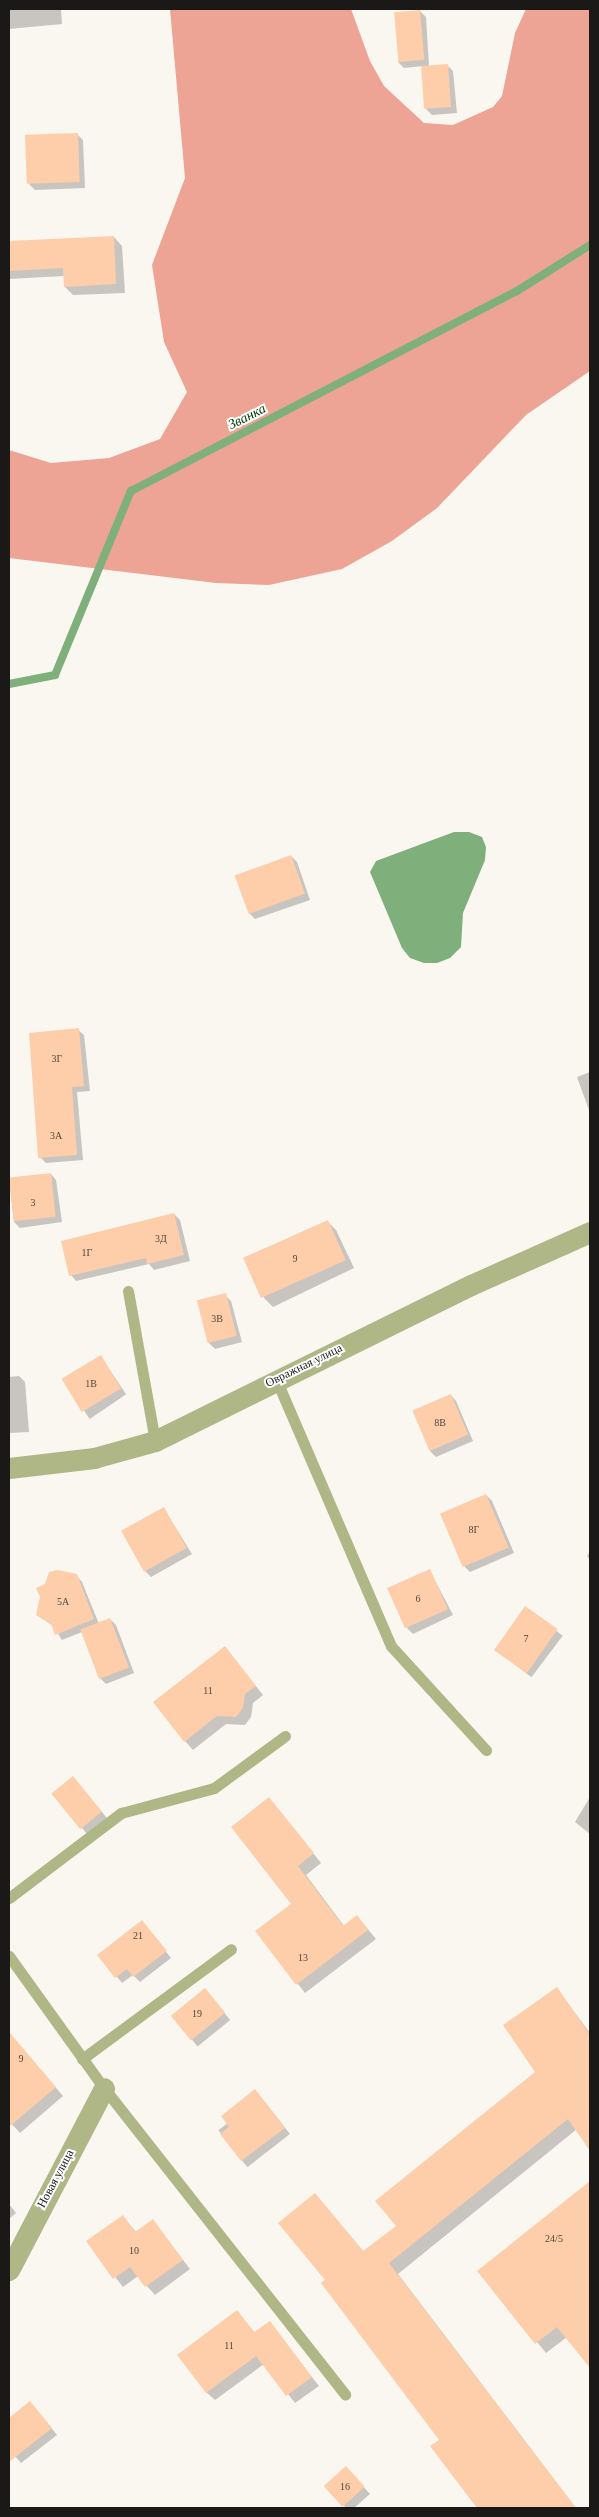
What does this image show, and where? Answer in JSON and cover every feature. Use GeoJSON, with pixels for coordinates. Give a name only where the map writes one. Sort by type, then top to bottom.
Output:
{"type":"FeatureCollection","features":[{"type":"Feature","properties":{"kind":"street","name":"Овражная улица"},"geometry":{"type":"LineString","coordinates":[[9,1468],[94,1458],[156,1441],[276,1379],[471,1285],[590,1232]]}},
{"type":"Feature","properties":{"kind":"street","name":"Новая улица"},"geometry":{"type":"LineString","coordinates":[[9,2270],[104,2088]]}},
{"type":"Feature","properties":{"kind":"lane"},"geometry":{"type":"LineString","coordinates":[[128,1291],[156,1441]]}},
{"type":"Feature","properties":{"kind":"lane"},"geometry":{"type":"LineString","coordinates":[[276,1379],[391,1646],[486,1750]]}},
{"type":"Feature","properties":{"kind":"lane"},"geometry":{"type":"LineString","coordinates":[[9,1898],[121,1813],[214,1788],[285,1736]]}},
{"type":"Feature","properties":{"kind":"lane"},"geometry":{"type":"LineString","coordinates":[[82,2059],[231,1949]]}},
{"type":"Feature","properties":{"kind":"lane"},"geometry":{"type":"LineString","coordinates":[[9,1956],[104,2088],[344,2394]]}},
{"type":"Feature","properties":{"kind":"shaded area"},"geometry":{"type":"Polygon","coordinates":[[[170,9],[351,9],[370,61],[384,86],[424,123],[453,125],[493,107],[502,96],[515,33],[526,9],[590,9],[590,371],[526,415],[437,508],[392,541],[342,569],[269,585],[216,583],[9,558],[9,450],[51,463],[109,458],[160,439],[187,392],[164,342],[152,265],[185,178],[170,9]]]}},
{"type":"Feature","properties":{"kind":"shaded area"},"geometry":{"type":"Polygon","coordinates":[[[454,832],[469,832],[482,837],[486,847],[485,860],[463,913],[461,947],[450,958],[437,963],[424,963],[410,958],[402,948],[370,872],[376,861],[454,832]]]}},
{"type":"Feature","properties":{"kind":"building"},"geometry":{"type":"Polygon","coordinates":[[[420,10],[424,60],[398,62],[394,12],[420,10]]]}},
{"type":"Feature","properties":{"kind":"building"},"geometry":{"type":"Polygon","coordinates":[[[448,64],[451,107],[424,109],[421,66],[448,64]]]}},
{"type":"Feature","properties":{"kind":"building"},"geometry":{"type":"Polygon","coordinates":[[[78,133],[80,182],[27,184],[25,135],[78,133]]]}},
{"type":"Feature","properties":{"kind":"building"},"geometry":{"type":"Polygon","coordinates":[[[114,236],[116,284],[64,287],[63,268],[9,271],[9,241],[114,236]]]}},
{"type":"Feature","properties":{"kind":"building"},"geometry":{"type":"Polygon","coordinates":[[[291,855],[305,894],[249,914],[235,876],[291,855]]]}},
{"type":"Feature","properties":{"kind":"building"},"geometry":{"type":"Polygon","coordinates":[[[79,1028],[84,1086],[72,1087],[77,1155],[38,1158],[29,1033],[79,1028]]]}},
{"type":"Feature","properties":{"kind":"building"},"geometry":{"type":"Polygon","coordinates":[[[51,1173],[56,1217],[14,1221],[9,1177],[51,1173]]]}},
{"type":"Feature","properties":{"kind":"building"},"geometry":{"type":"Polygon","coordinates":[[[174,1213],[184,1255],[147,1264],[146,1258],[69,1276],[61,1241],[174,1213]]]}},
{"type":"Feature","properties":{"kind":"building"},"geometry":{"type":"Polygon","coordinates":[[[328,1220],[346,1260],[261,1298],[243,1258],[328,1220]]]}},
{"type":"Feature","properties":{"kind":"building"},"geometry":{"type":"Polygon","coordinates":[[[226,1293],[237,1336],[208,1343],[197,1300],[226,1293]]]}},
{"type":"Feature","properties":{"kind":"building"},"geometry":{"type":"Polygon","coordinates":[[[101,1355],[121,1388],[82,1412],[62,1379],[101,1355]]]}},
{"type":"Feature","properties":{"kind":"building"},"geometry":{"type":"Polygon","coordinates":[[[451,1394],[468,1435],[430,1451],[412,1410],[451,1394]]]}},
{"type":"Feature","properties":{"kind":"building"},"geometry":{"type":"Polygon","coordinates":[[[486,1494],[509,1547],[463,1567],[440,1514],[486,1494]]]}},
{"type":"Feature","properties":{"kind":"building"},"geometry":{"type":"Polygon","coordinates":[[[164,1507],[187,1548],[144,1572],[121,1531],[164,1507]]]}},
{"type":"Feature","properties":{"kind":"building"},"geometry":{"type":"Polygon","coordinates":[[[430,1569],[448,1609],[405,1628],[387,1588],[430,1569]]]}},
{"type":"Feature","properties":{"kind":"building"},"geometry":{"type":"Polygon","coordinates":[[[58,1570],[77,1574],[94,1619],[55,1635],[51,1624],[36,1615],[40,1597],[36,1588],[45,1584],[49,1572],[58,1570]]]}},
{"type":"Feature","properties":{"kind":"building"},"geometry":{"type":"Polygon","coordinates":[[[525,1606],[558,1629],[527,1673],[494,1650],[525,1606]]]}},
{"type":"Feature","properties":{"kind":"building"},"geometry":{"type":"Polygon","coordinates":[[[110,1618],[129,1667],[99,1679],[80,1629],[110,1618]]]}},
{"type":"Feature","properties":{"kind":"building"},"geometry":{"type":"Polygon","coordinates":[[[225,1646],[256,1686],[245,1694],[243,1708],[236,1717],[217,1716],[184,1742],[153,1702],[225,1646]]]}},
{"type":"Feature","properties":{"kind":"building"},"geometry":{"type":"Polygon","coordinates":[[[73,1776],[102,1812],[80,1829],[51,1794],[73,1776]]]}},
{"type":"Feature","properties":{"kind":"building"},"geometry":{"type":"Polygon","coordinates":[[[269,1797],[314,1853],[298,1866],[343,1926],[357,1915],[368,1930],[296,1985],[255,1931],[291,1904],[231,1827],[269,1797]]]}},
{"type":"Feature","properties":{"kind":"building"},"geometry":{"type":"Polygon","coordinates":[[[142,1920],[167,1951],[133,1977],[127,1969],[115,1978],[97,1955],[142,1920]]]}},
{"type":"Feature","properties":{"kind":"building"},"geometry":{"type":"Polygon","coordinates":[[[557,1987],[590,2035],[590,2151],[568,2119],[389,2263],[576,2508],[477,2508],[430,2446],[439,2440],[321,2283],[325,2280],[278,2223],[315,2193],[363,2251],[396,2226],[375,2201],[535,2072],[503,2025],[557,1987]]]}},
{"type":"Feature","properties":{"kind":"building"},"geometry":{"type":"Polygon","coordinates":[[[205,1988],[225,2013],[191,2041],[171,2016],[205,1988]]]}},
{"type":"Feature","properties":{"kind":"building"},"geometry":{"type":"Polygon","coordinates":[[[9,2032],[56,2087],[9,2127],[9,2032]]]}},
{"type":"Feature","properties":{"kind":"building"},"geometry":{"type":"Polygon","coordinates":[[[255,2089],[285,2128],[241,2161],[220,2134],[229,2127],[221,2116],[255,2089]]]}},
{"type":"Feature","properties":{"kind":"building"},"geometry":{"type":"Polygon","coordinates":[[[590,2181],[590,2368],[557,2327],[535,2344],[477,2271],[590,2181]]]}},
{"type":"Feature","properties":{"kind":"building"},"geometry":{"type":"Polygon","coordinates":[[[123,2215],[135,2232],[153,2219],[183,2260],[145,2287],[130,2267],[113,2279],[86,2241],[123,2215]]]}},
{"type":"Feature","properties":{"kind":"building"},"geometry":{"type":"Polygon","coordinates":[[[237,2310],[254,2332],[270,2321],[312,2377],[286,2396],[256,2356],[206,2393],[177,2355],[237,2310]]]}},
{"type":"Feature","properties":{"kind":"building"},"geometry":{"type":"Polygon","coordinates":[[[30,2401],[52,2428],[9,2462],[9,2418],[30,2401]]]}},
{"type":"Feature","properties":{"kind":"building"},"geometry":{"type":"Polygon","coordinates":[[[346,2466],[365,2487],[342,2507],[324,2486],[346,2466]]]}},
{"type":"Feature","properties":{"kind":"waterway","name":"Званка"},"geometry":{"type":"LineString","coordinates":[[9,684],[55,675],[131,491],[517,291],[590,245]]}}]}
